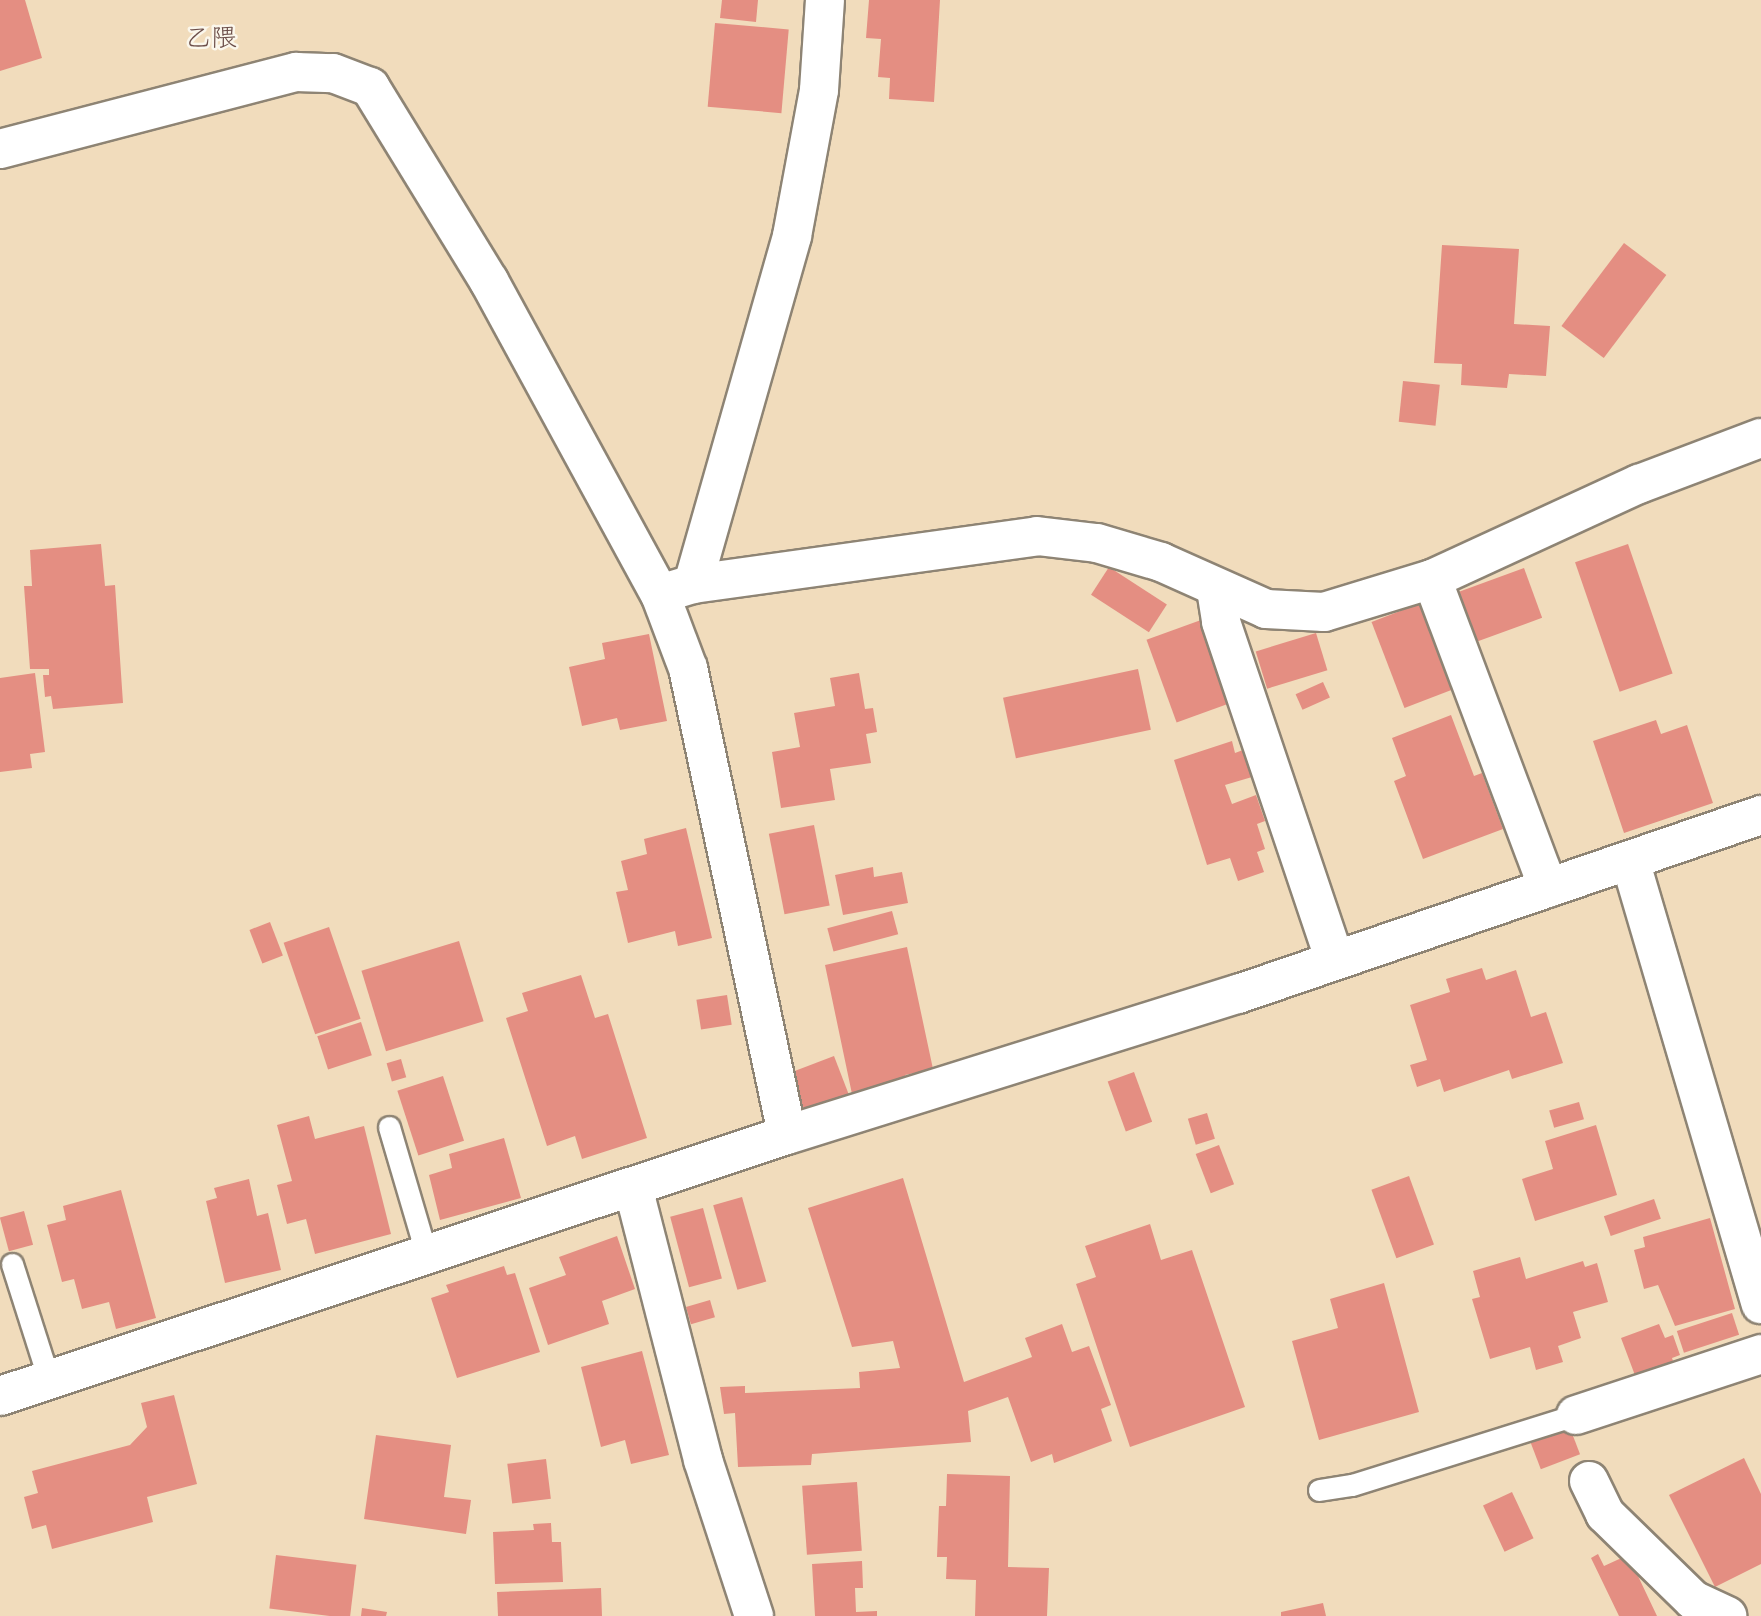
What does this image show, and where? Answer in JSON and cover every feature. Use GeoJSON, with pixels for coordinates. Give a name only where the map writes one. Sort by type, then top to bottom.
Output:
{"type":"FeatureCollection","features":[{"type":"Feature","properties":{"kind":"street"},"geometry":{"type":"LineString","coordinates":[[676,589],[792,236],[819,90],[825,0]]}},
{"type":"Feature","properties":{"kind":"street"},"geometry":{"type":"LineString","coordinates":[[0,149],[296,72],[332,73],[370,87],[676,589],[688,668],[787,1135]]}},
{"type":"Feature","properties":{"kind":"street"},"geometry":{"type":"LineString","coordinates":[[676,589],[1037,536],[1097,543],[1161,562],[1216,589],[1266,609],[1324,612],[1432,579],[1639,484],[1761,438]]}},
{"type":"Feature","properties":{"kind":"street"},"geometry":{"type":"LineString","coordinates":[[1432,579],[1548,888]]}},
{"type":"Feature","properties":{"kind":"street"},"geometry":{"type":"LineString","coordinates":[[1216,589],[1222,622],[1335,960]]}},
{"type":"Feature","properties":{"kind":"street"},"geometry":{"type":"LineString","coordinates":[[0,1396],[787,1135],[1335,960],[1761,815]]}},
{"type":"Feature","properties":{"kind":"street"},"geometry":{"type":"LineString","coordinates":[[1630,860],[1761,1304]]}},
{"type":"Feature","properties":{"kind":"street"},"geometry":{"type":"LineString","coordinates":[[633,1188],[703,1460],[754,1616]]}},
{"type":"Feature","properties":{"kind":"street"},"geometry":{"type":"LineString","coordinates":[[1576,1415],[1761,1354]]}},
{"type":"Feature","properties":{"kind":"street"},"geometry":{"type":"LineString","coordinates":[[1589,1481],[1605,1514],[1693,1600],[1727,1616]]}},
{"type":"Feature","properties":{"kind":"lane"},"geometry":{"type":"LineString","coordinates":[[389,1127],[427,1255]]}},
{"type":"Feature","properties":{"kind":"lane"},"geometry":{"type":"LineString","coordinates":[[12,1264],[49,1380]]}},
{"type":"Feature","properties":{"kind":"lane"},"geometry":{"type":"LineString","coordinates":[[1319,1490],[1352,1485],[1576,1415]]}},
{"type":"Feature","properties":{"kind":"building"},"geometry":{"type":"Polygon","coordinates":[[[0,0],[25,0],[42,58],[0,71],[0,0]]]}},
{"type":"Feature","properties":{"kind":"building"},"geometry":{"type":"Polygon","coordinates":[[[722,0],[758,0],[756,22],[720,18],[722,0]]]}},
{"type":"Feature","properties":{"kind":"building"},"geometry":{"type":"Polygon","coordinates":[[[869,0],[940,0],[934,102],[889,99],[890,78],[878,77],[881,39],[866,38],[869,0]]]}},
{"type":"Feature","properties":{"kind":"building"},"geometry":{"type":"Polygon","coordinates":[[[715,23],[789,29],[781,113],[708,107],[715,23]]]}},
{"type":"Feature","properties":{"kind":"building"},"geometry":{"type":"Polygon","coordinates":[[[1624,243],[1666,275],[1604,358],[1561,326],[1624,243]]]}},
{"type":"Feature","properties":{"kind":"building"},"geometry":{"type":"Polygon","coordinates":[[[1442,245],[1519,249],[1514,324],[1550,326],[1546,376],[1509,374],[1507,388],[1461,385],[1462,364],[1434,363],[1442,245]]]}},
{"type":"Feature","properties":{"kind":"building"},"geometry":{"type":"Polygon","coordinates":[[[1403,381],[1440,385],[1436,426],[1399,422],[1403,381]]]}},
{"type":"Feature","properties":{"kind":"building"},"geometry":{"type":"Polygon","coordinates":[[[101,544],[105,586],[115,585],[123,703],[53,709],[51,696],[45,697],[43,675],[49,675],[49,669],[30,669],[24,586],[32,586],[30,550],[101,544]]]}},
{"type":"Feature","properties":{"kind":"building"},"geometry":{"type":"Polygon","coordinates":[[[1628,544],[1673,674],[1620,692],[1575,562],[1628,544]]]}},
{"type":"Feature","properties":{"kind":"building"},"geometry":{"type":"Polygon","coordinates":[[[1109,567],[1167,605],[1149,632],[1091,595],[1109,567]]]}},
{"type":"Feature","properties":{"kind":"building"},"geometry":{"type":"Polygon","coordinates":[[[1524,568],[1542,618],[1474,642],[1456,593],[1524,568]]]}},
{"type":"Feature","properties":{"kind":"building"},"geometry":{"type":"Polygon","coordinates":[[[1421,603],[1454,689],[1404,708],[1372,622],[1421,603]]]}},
{"type":"Feature","properties":{"kind":"building"},"geometry":{"type":"Polygon","coordinates":[[[1201,620],[1231,703],[1177,723],[1146,640],[1201,620]]]}},
{"type":"Feature","properties":{"kind":"building"},"geometry":{"type":"Polygon","coordinates":[[[1316,633],[1327,670],[1267,689],[1256,651],[1316,633]]]}},
{"type":"Feature","properties":{"kind":"building"},"geometry":{"type":"Polygon","coordinates":[[[649,634],[667,721],[620,730],[617,718],[582,726],[569,667],[605,659],[602,643],[649,634]]]}},
{"type":"Feature","properties":{"kind":"building"},"geometry":{"type":"Polygon","coordinates":[[[1138,669],[1151,730],[1016,758],[1003,698],[1138,669]]]}},
{"type":"Feature","properties":{"kind":"building"},"geometry":{"type":"Polygon","coordinates":[[[35,673],[45,752],[30,754],[32,768],[0,772],[0,678],[35,673]]]}},
{"type":"Feature","properties":{"kind":"building"},"geometry":{"type":"Polygon","coordinates":[[[859,673],[865,709],[873,708],[877,732],[866,734],[871,763],[830,769],[835,800],[781,808],[772,752],[800,747],[794,713],[835,706],[830,678],[859,673]]]}},
{"type":"Feature","properties":{"kind":"building"},"geometry":{"type":"Polygon","coordinates":[[[1323,682],[1330,698],[1303,710],[1296,694],[1323,682]]]}},
{"type":"Feature","properties":{"kind":"building"},"geometry":{"type":"Polygon","coordinates":[[[1451,715],[1474,776],[1482,773],[1503,829],[1423,859],[1394,781],[1406,776],[1392,738],[1451,715]]]}},
{"type":"Feature","properties":{"kind":"building"},"geometry":{"type":"Polygon","coordinates":[[[1656,720],[1661,734],[1687,725],[1713,803],[1624,833],[1593,741],[1656,720]]]}},
{"type":"Feature","properties":{"kind":"building"},"geometry":{"type":"Polygon","coordinates":[[[1232,741],[1235,753],[1243,750],[1252,777],[1225,785],[1232,804],[1256,795],[1265,821],[1257,824],[1265,849],[1257,852],[1264,872],[1238,881],[1230,858],[1207,865],[1174,760],[1232,741]]]}},
{"type":"Feature","properties":{"kind":"building"},"geometry":{"type":"Polygon","coordinates":[[[814,825],[830,905],[784,914],[769,834],[814,825]]]}},
{"type":"Feature","properties":{"kind":"building"},"geometry":{"type":"Polygon","coordinates":[[[686,828],[712,938],[678,946],[675,931],[628,943],[616,892],[628,890],[621,861],[647,854],[644,839],[686,828]]]}},
{"type":"Feature","properties":{"kind":"building"},"geometry":{"type":"Polygon","coordinates":[[[873,867],[874,877],[902,872],[908,903],[843,915],[835,875],[873,867]]]}},
{"type":"Feature","properties":{"kind":"building"},"geometry":{"type":"Polygon","coordinates":[[[892,911],[898,934],[833,952],[827,928],[892,911]]]}},
{"type":"Feature","properties":{"kind":"building"},"geometry":{"type":"Polygon","coordinates":[[[270,922],[283,956],[262,963],[249,930],[270,922]]]}},
{"type":"Feature","properties":{"kind":"building"},"geometry":{"type":"Polygon","coordinates":[[[329,927],[361,1019],[315,1034],[284,943],[329,927]]]}},
{"type":"Feature","properties":{"kind":"building"},"geometry":{"type":"Polygon","coordinates":[[[459,941],[484,1021],[386,1051],[361,971],[459,941]]]}},
{"type":"Feature","properties":{"kind":"building"},"geometry":{"type":"Polygon","coordinates":[[[907,947],[933,1069],[905,1075],[906,1082],[852,1094],[825,965],[907,947]]]}},
{"type":"Feature","properties":{"kind":"building"},"geometry":{"type":"Polygon","coordinates":[[[1482,968],[1486,980],[1516,970],[1531,1017],[1546,1012],[1563,1063],[1512,1079],[1509,1070],[1444,1092],[1440,1079],[1417,1087],[1410,1065],[1427,1060],[1410,1005],[1450,992],[1446,979],[1482,968]]]}},
{"type":"Feature","properties":{"kind":"building"},"geometry":{"type":"Polygon","coordinates":[[[581,975],[595,1018],[608,1014],[647,1138],[582,1159],[575,1136],[547,1146],[506,1018],[528,1011],[522,993],[581,975]]]}},
{"type":"Feature","properties":{"kind":"building"},"geometry":{"type":"Polygon","coordinates":[[[727,995],[732,1025],[701,1029],[696,1000],[727,995]]]}},
{"type":"Feature","properties":{"kind":"building"},"geometry":{"type":"Polygon","coordinates":[[[361,1022],[372,1055],[328,1070],[317,1036],[361,1022]]]}},
{"type":"Feature","properties":{"kind":"building"},"geometry":{"type":"Polygon","coordinates":[[[834,1056],[850,1098],[806,1115],[790,1073],[834,1056]]]}},
{"type":"Feature","properties":{"kind":"building"},"geometry":{"type":"Polygon","coordinates":[[[401,1059],[406,1077],[392,1081],[387,1063],[401,1059]]]}},
{"type":"Feature","properties":{"kind":"building"},"geometry":{"type":"Polygon","coordinates":[[[1134,1072],[1152,1122],[1126,1131],[1108,1082],[1134,1072]]]}},
{"type":"Feature","properties":{"kind":"building"},"geometry":{"type":"Polygon","coordinates":[[[443,1076],[464,1141],[418,1156],[397,1091],[443,1076]]]}},
{"type":"Feature","properties":{"kind":"building"},"geometry":{"type":"Polygon","coordinates":[[[1579,1102],[1584,1119],[1554,1128],[1549,1111],[1579,1102]]]}},
{"type":"Feature","properties":{"kind":"building"},"geometry":{"type":"Polygon","coordinates":[[[1207,1113],[1215,1139],[1196,1145],[1188,1119],[1207,1113]]]}},
{"type":"Feature","properties":{"kind":"building"},"geometry":{"type":"Polygon","coordinates":[[[309,1116],[315,1139],[364,1126],[391,1234],[315,1254],[306,1219],[287,1224],[277,1185],[292,1181],[277,1125],[309,1116]]]}},
{"type":"Feature","properties":{"kind":"building"},"geometry":{"type":"Polygon","coordinates":[[[1596,1125],[1617,1195],[1535,1221],[1522,1179],[1553,1169],[1545,1141],[1596,1125]]]}},
{"type":"Feature","properties":{"kind":"building"},"geometry":{"type":"Polygon","coordinates":[[[504,1138],[521,1198],[440,1220],[429,1175],[452,1168],[449,1154],[504,1138]]]}},
{"type":"Feature","properties":{"kind":"building"},"geometry":{"type":"Polygon","coordinates":[[[1219,1145],[1234,1184],[1211,1193],[1196,1154],[1219,1145]]]}},
{"type":"Feature","properties":{"kind":"building"},"geometry":{"type":"Polygon","coordinates":[[[1409,1176],[1434,1245],[1396,1258],[1371,1190],[1409,1176]]]}},
{"type":"Feature","properties":{"kind":"building"},"geometry":{"type":"Polygon","coordinates":[[[903,1178],[964,1382],[1032,1357],[1025,1338],[1062,1324],[1072,1352],[1089,1346],[1111,1405],[1101,1409],[1112,1441],[1054,1463],[1052,1454],[1031,1462],[1008,1397],[968,1411],[971,1442],[812,1454],[811,1465],[738,1467],[735,1413],[724,1414],[720,1387],[745,1386],[745,1393],[860,1388],[859,1372],[900,1368],[893,1341],[852,1347],[808,1208],[903,1178]]]}},
{"type":"Feature","properties":{"kind":"building"},"geometry":{"type":"Polygon","coordinates":[[[249,1179],[257,1216],[268,1213],[281,1270],[225,1283],[206,1201],[217,1198],[214,1188],[249,1179]]]}},
{"type":"Feature","properties":{"kind":"building"},"geometry":{"type":"Polygon","coordinates":[[[121,1190],[156,1318],[116,1329],[109,1302],[82,1309],[74,1279],[62,1282],[47,1225],[66,1220],[63,1206],[121,1190]]]}},
{"type":"Feature","properties":{"kind":"building"},"geometry":{"type":"Polygon","coordinates":[[[742,1197],[766,1282],[737,1290],[713,1205],[742,1197]]]}},
{"type":"Feature","properties":{"kind":"building"},"geometry":{"type":"Polygon","coordinates":[[[1654,1199],[1661,1219],[1611,1236],[1604,1216],[1654,1199]]]}},
{"type":"Feature","properties":{"kind":"building"},"geometry":{"type":"Polygon","coordinates":[[[703,1208],[722,1279],[689,1287],[670,1217],[703,1208]]]}},
{"type":"Feature","properties":{"kind":"building"},"geometry":{"type":"Polygon","coordinates":[[[24,1211],[33,1245],[9,1251],[0,1217],[24,1211]]]}},
{"type":"Feature","properties":{"kind":"building"},"geometry":{"type":"Polygon","coordinates":[[[1710,1218],[1735,1309],[1675,1326],[1658,1285],[1644,1289],[1634,1250],[1645,1247],[1643,1237],[1710,1218]]]}},
{"type":"Feature","properties":{"kind":"building"},"geometry":{"type":"Polygon","coordinates":[[[1150,1224],[1161,1260],[1192,1250],[1245,1407],[1130,1447],[1076,1284],[1096,1277],[1085,1246],[1150,1224]]]}},
{"type":"Feature","properties":{"kind":"building"},"geometry":{"type":"Polygon","coordinates":[[[617,1236],[635,1289],[602,1301],[609,1324],[548,1345],[529,1288],[566,1275],[559,1257],[617,1236]]]}},
{"type":"Feature","properties":{"kind":"building"},"geometry":{"type":"Polygon","coordinates":[[[1520,1257],[1526,1279],[1583,1261],[1585,1267],[1597,1263],[1608,1302],[1573,1312],[1581,1338],[1558,1346],[1563,1362],[1536,1370],[1530,1347],[1490,1359],[1472,1299],[1480,1297],[1473,1271],[1520,1257]]]}},
{"type":"Feature","properties":{"kind":"building"},"geometry":{"type":"Polygon","coordinates":[[[504,1266],[507,1275],[515,1273],[540,1352],[457,1378],[431,1298],[449,1292],[446,1285],[504,1266]]]}},
{"type":"Feature","properties":{"kind":"building"},"geometry":{"type":"Polygon","coordinates":[[[1384,1283],[1419,1412],[1319,1440],[1292,1341],[1338,1328],[1330,1299],[1384,1283]]]}},
{"type":"Feature","properties":{"kind":"building"},"geometry":{"type":"Polygon","coordinates":[[[710,1300],[715,1317],[691,1324],[686,1307],[710,1300]]]}},
{"type":"Feature","properties":{"kind":"building"},"geometry":{"type":"Polygon","coordinates":[[[1732,1313],[1739,1335],[1684,1353],[1677,1331],[1732,1313]]]}},
{"type":"Feature","properties":{"kind":"building"},"geometry":{"type":"Polygon","coordinates":[[[1659,1324],[1665,1338],[1673,1335],[1680,1355],[1672,1358],[1674,1364],[1636,1378],[1621,1338],[1659,1324]]]}},
{"type":"Feature","properties":{"kind":"building"},"geometry":{"type":"Polygon","coordinates":[[[642,1351],[669,1455],[631,1464],[625,1440],[601,1447],[581,1367],[642,1351]]]}},
{"type":"Feature","properties":{"kind":"building"},"geometry":{"type":"Polygon","coordinates":[[[174,1395],[197,1484],[147,1497],[153,1522],[52,1549],[46,1525],[32,1529],[24,1497],[38,1493],[32,1471],[130,1445],[147,1427],[141,1403],[174,1395]]]}},
{"type":"Feature","properties":{"kind":"building"},"geometry":{"type":"Polygon","coordinates":[[[1570,1428],[1580,1454],[1541,1469],[1531,1443],[1570,1428]]]}},
{"type":"Feature","properties":{"kind":"building"},"geometry":{"type":"Polygon","coordinates":[[[376,1435],[451,1445],[444,1497],[471,1500],[466,1534],[364,1519],[376,1435]]]}},
{"type":"Feature","properties":{"kind":"building"},"geometry":{"type":"Polygon","coordinates":[[[1744,1458],[1761,1494],[1761,1564],[1715,1587],[1669,1495],[1744,1458]]]}},
{"type":"Feature","properties":{"kind":"building"},"geometry":{"type":"Polygon","coordinates":[[[546,1459],[551,1499],[512,1503],[507,1464],[546,1459]]]}},
{"type":"Feature","properties":{"kind":"building"},"geometry":{"type":"Polygon","coordinates":[[[947,1474],[1010,1476],[1008,1567],[1049,1568],[1047,1616],[975,1616],[976,1580],[946,1579],[947,1557],[937,1557],[939,1506],[946,1506],[947,1474]]]}},
{"type":"Feature","properties":{"kind":"building"},"geometry":{"type":"Polygon","coordinates":[[[857,1482],[862,1551],[807,1555],[802,1486],[857,1482]]]}},
{"type":"Feature","properties":{"kind":"building"},"geometry":{"type":"Polygon","coordinates":[[[1512,1492],[1534,1538],[1505,1552],[1483,1506],[1512,1492]]]}},
{"type":"Feature","properties":{"kind":"building"},"geometry":{"type":"Polygon","coordinates":[[[551,1523],[552,1542],[561,1542],[563,1582],[495,1584],[493,1532],[534,1530],[533,1524],[551,1523]]]}},
{"type":"Feature","properties":{"kind":"building"},"geometry":{"type":"Polygon","coordinates":[[[1598,1554],[1604,1566],[1628,1555],[1657,1616],[1619,1616],[1591,1558],[1598,1554]]]}},
{"type":"Feature","properties":{"kind":"building"},"geometry":{"type":"Polygon","coordinates":[[[276,1555],[356,1565],[350,1616],[269,1609],[276,1555]]]}},
{"type":"Feature","properties":{"kind":"building"},"geometry":{"type":"Polygon","coordinates":[[[862,1561],[863,1588],[855,1588],[856,1612],[877,1611],[877,1616],[815,1616],[812,1564],[862,1561]]]}},
{"type":"Feature","properties":{"kind":"building"},"geometry":{"type":"Polygon","coordinates":[[[601,1588],[602,1616],[498,1616],[497,1592],[601,1588]]]}},
{"type":"Feature","properties":{"kind":"building"},"geometry":{"type":"Polygon","coordinates":[[[1323,1603],[1326,1616],[1281,1616],[1281,1612],[1323,1603]]]}},
{"type":"Feature","properties":{"kind":"building"},"geometry":{"type":"Polygon","coordinates":[[[362,1608],[387,1612],[386,1616],[361,1616],[362,1608]]]}},
{"type":"Feature","properties":{"kind":"district","name":"乙隈"},"geometry":{"type":"Point","coordinates":[211,37]}}]}
